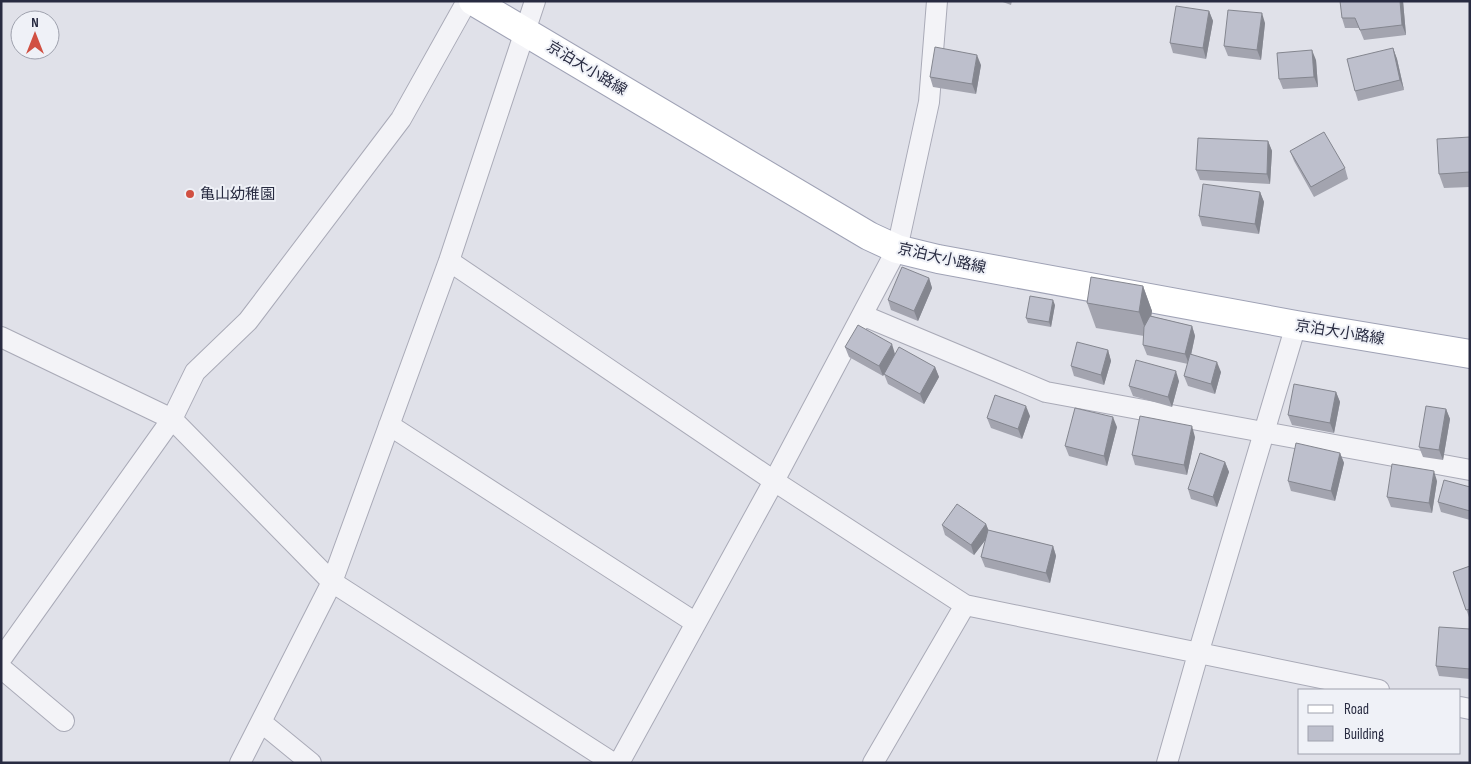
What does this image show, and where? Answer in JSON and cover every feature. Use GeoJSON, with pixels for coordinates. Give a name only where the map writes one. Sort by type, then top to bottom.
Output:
{"type":"FeatureCollection","features":[{"type":"Feature","properties":{"kind":"main road","name":"京泊大小路線"},"geometry":{"type":"LineString","coordinates":[[473,1],[869,236],[897,249],[938,260],[1296,325],[1470,354]]}},
{"type":"Feature","properties":{"kind":"street"},"geometry":{"type":"LineString","coordinates":[[1,659],[172,419],[195,372],[248,321],[401,119],[467,1]]}},
{"type":"Feature","properties":{"kind":"street"},"geometry":{"type":"LineString","coordinates":[[240,763],[332,582],[449,261],[535,1]]}},
{"type":"Feature","properties":{"kind":"street"},"geometry":{"type":"LineString","coordinates":[[619,763],[774,481],[897,249],[929,102],[937,1]]}},
{"type":"Feature","properties":{"kind":"street"},"geometry":{"type":"LineString","coordinates":[[449,261],[774,481],[965,606],[1374,689]]}},
{"type":"Feature","properties":{"kind":"street"},"geometry":{"type":"LineString","coordinates":[[862,315],[1046,392],[1470,470]]}},
{"type":"Feature","properties":{"kind":"street"},"geometry":{"type":"LineString","coordinates":[[1167,763],[1296,325]]}},
{"type":"Feature","properties":{"kind":"street"},"geometry":{"type":"LineString","coordinates":[[1,337],[172,419],[332,582],[613,763]]}},
{"type":"Feature","properties":{"kind":"street"},"geometry":{"type":"LineString","coordinates":[[389,425],[696,623]]}},
{"type":"Feature","properties":{"kind":"street"},"geometry":{"type":"LineString","coordinates":[[873,763],[965,606]]}},
{"type":"Feature","properties":{"kind":"street"},"geometry":{"type":"LineString","coordinates":[[1,668],[64,721]]}},
{"type":"Feature","properties":{"kind":"street"},"geometry":{"type":"LineString","coordinates":[[261,722],[311,763]]}},
{"type":"Feature","properties":{"kind":"building"},"geometry":{"type":"Polygon","coordinates":[[[1340,1],[1400,1],[1402,25],[1360,30],[1355,18],[1342,18],[1340,1]]]}},
{"type":"Feature","properties":{"kind":"building"},"geometry":{"type":"Polygon","coordinates":[[[1176,6],[1209,11],[1203,48],[1170,43],[1176,6]]]}},
{"type":"Feature","properties":{"kind":"building"},"geometry":{"type":"Polygon","coordinates":[[[1228,10],[1262,13],[1257,50],[1224,46],[1228,10]]]}},
{"type":"Feature","properties":{"kind":"building"},"geometry":{"type":"Polygon","coordinates":[[[935,47],[977,55],[972,84],[930,77],[935,47]]]}},
{"type":"Feature","properties":{"kind":"building"},"geometry":{"type":"Polygon","coordinates":[[[1393,48],[1400,80],[1355,91],[1347,59],[1393,48]]]}},
{"type":"Feature","properties":{"kind":"building"},"geometry":{"type":"Polygon","coordinates":[[[1312,50],[1314,77],[1279,79],[1277,53],[1312,50]]]}},
{"type":"Feature","properties":{"kind":"building"},"geometry":{"type":"Polygon","coordinates":[[[1324,132],[1345,168],[1311,187],[1290,151],[1324,132]]]}},
{"type":"Feature","properties":{"kind":"building"},"geometry":{"type":"Polygon","coordinates":[[[1470,137],[1470,172],[1439,174],[1437,139],[1470,137]]]}},
{"type":"Feature","properties":{"kind":"building"},"geometry":{"type":"Polygon","coordinates":[[[1198,138],[1268,141],[1267,174],[1196,170],[1198,138]]]}},
{"type":"Feature","properties":{"kind":"building"},"geometry":{"type":"Polygon","coordinates":[[[1203,184],[1260,192],[1255,224],[1199,216],[1203,184]]]}},
{"type":"Feature","properties":{"kind":"building"},"geometry":{"type":"Polygon","coordinates":[[[902,267],[929,278],[914,311],[888,300],[902,267]]]}},
{"type":"Feature","properties":{"kind":"building"},"geometry":{"type":"Polygon","coordinates":[[[1091,277],[1143,286],[1139,312],[1087,303],[1091,277]]]}},
{"type":"Feature","properties":{"kind":"building"},"geometry":{"type":"Polygon","coordinates":[[[1030,296],[1053,300],[1049,322],[1026,318],[1030,296]]]}},
{"type":"Feature","properties":{"kind":"building"},"geometry":{"type":"Polygon","coordinates":[[[1150,316],[1192,326],[1185,354],[1143,345],[1144,327],[1150,316]]]}},
{"type":"Feature","properties":{"kind":"building"},"geometry":{"type":"Polygon","coordinates":[[[858,325],[892,344],[879,366],[845,347],[858,325]]]}},
{"type":"Feature","properties":{"kind":"building"},"geometry":{"type":"Polygon","coordinates":[[[1077,342],[1108,350],[1101,375],[1071,366],[1077,342]]]}},
{"type":"Feature","properties":{"kind":"building"},"geometry":{"type":"Polygon","coordinates":[[[899,347],[935,367],[920,394],[884,374],[899,347]]]}},
{"type":"Feature","properties":{"kind":"building"},"geometry":{"type":"Polygon","coordinates":[[[1190,354],[1217,362],[1211,384],[1184,376],[1190,354]]]}},
{"type":"Feature","properties":{"kind":"building"},"geometry":{"type":"Polygon","coordinates":[[[1136,360],[1176,371],[1168,397],[1129,386],[1136,360]]]}},
{"type":"Feature","properties":{"kind":"building"},"geometry":{"type":"Polygon","coordinates":[[[1294,384],[1336,392],[1330,423],[1288,415],[1294,384]]]}},
{"type":"Feature","properties":{"kind":"building"},"geometry":{"type":"Polygon","coordinates":[[[995,395],[1026,406],[1018,429],[987,418],[995,395]]]}},
{"type":"Feature","properties":{"kind":"building"},"geometry":{"type":"Polygon","coordinates":[[[1426,406],[1446,409],[1439,450],[1419,447],[1426,406]]]}},
{"type":"Feature","properties":{"kind":"building"},"geometry":{"type":"Polygon","coordinates":[[[1075,408],[1113,417],[1104,456],[1065,446],[1075,408]]]}},
{"type":"Feature","properties":{"kind":"building"},"geometry":{"type":"Polygon","coordinates":[[[1140,416],[1192,426],[1184,465],[1132,455],[1140,416]]]}},
{"type":"Feature","properties":{"kind":"building"},"geometry":{"type":"Polygon","coordinates":[[[1296,443],[1340,453],[1331,491],[1288,481],[1296,443]]]}},
{"type":"Feature","properties":{"kind":"building"},"geometry":{"type":"Polygon","coordinates":[[[1200,453],[1225,462],[1213,497],[1188,489],[1200,453]]]}},
{"type":"Feature","properties":{"kind":"building"},"geometry":{"type":"Polygon","coordinates":[[[1392,464],[1434,471],[1429,503],[1387,497],[1392,464]]]}},
{"type":"Feature","properties":{"kind":"building"},"geometry":{"type":"Polygon","coordinates":[[[1444,480],[1470,487],[1470,511],[1438,502],[1444,480]]]}},
{"type":"Feature","properties":{"kind":"building"},"geometry":{"type":"Polygon","coordinates":[[[957,504],[986,524],[971,545],[942,525],[957,504]]]}},
{"type":"Feature","properties":{"kind":"building"},"geometry":{"type":"Polygon","coordinates":[[[988,530],[1053,546],[1046,573],[981,557],[988,530]]]}},
{"type":"Feature","properties":{"kind":"building"},"geometry":{"type":"Polygon","coordinates":[[[1470,566],[1470,609],[1466,610],[1453,572],[1470,566]]]}},
{"type":"Feature","properties":{"kind":"building"},"geometry":{"type":"Polygon","coordinates":[[[1439,627],[1470,629],[1470,669],[1436,666],[1439,627]]]}},
{"type":"Feature","properties":{"kind":"place","name":"亀山幼稚園"},"geometry":{"type":"Point","coordinates":[190,194]}}]}
